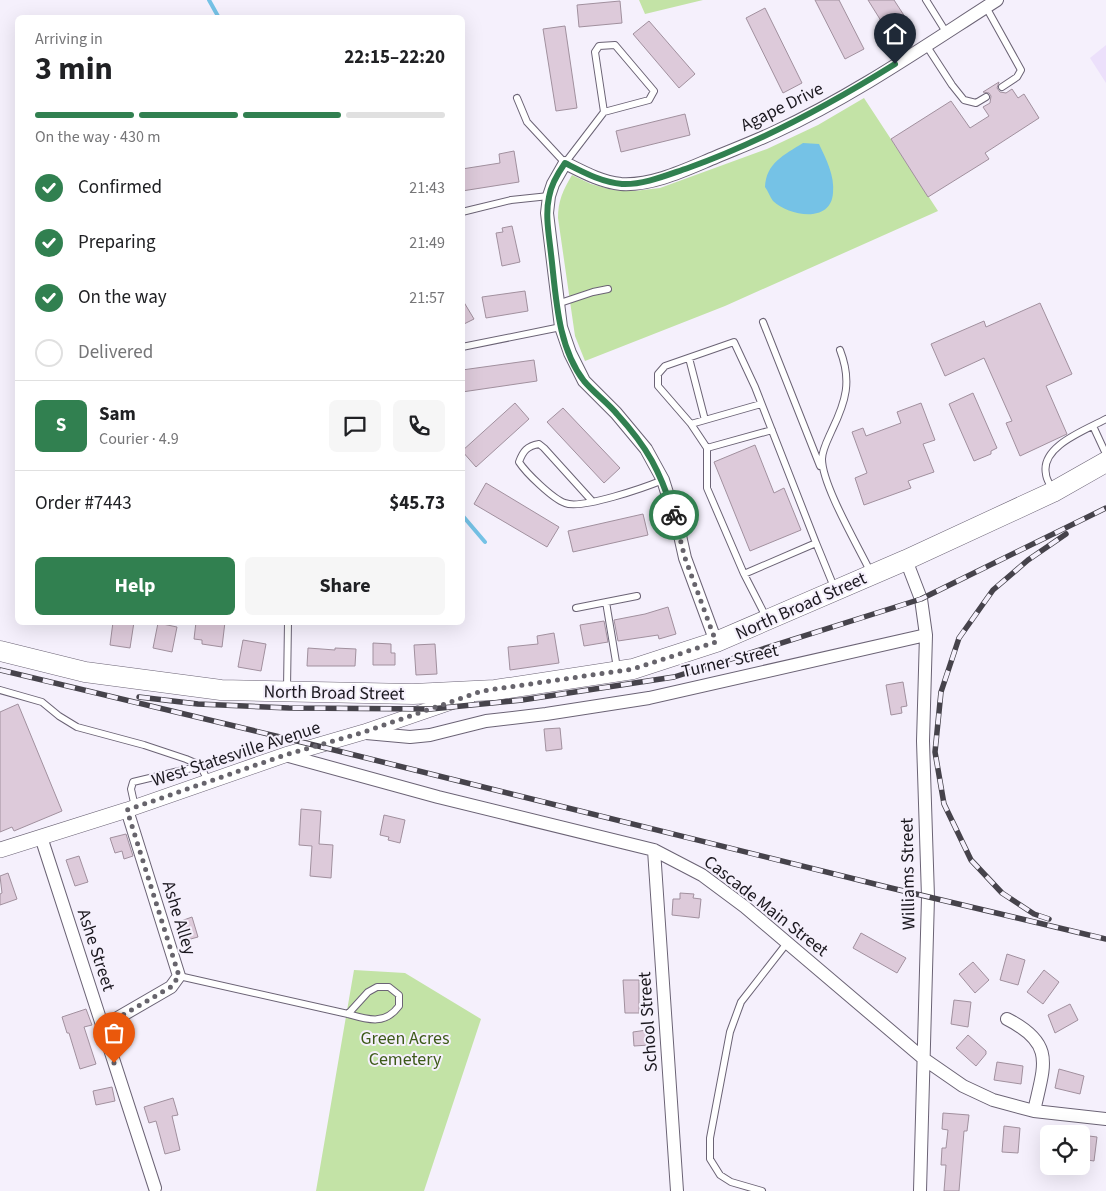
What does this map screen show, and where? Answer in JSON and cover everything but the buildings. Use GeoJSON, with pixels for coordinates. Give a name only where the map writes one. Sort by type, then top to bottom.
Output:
{"type":"FeatureCollection","features":[{"type":"Feature","properties":{"kind":"main road","name":"North Broad Street"},"geometry":{"type":"LineString","coordinates":[[0,652],[85,672],[130,679],[221,690],[287,692],[413,694],[482,691],[633,669],[716,642],[872,575],[1053,492],[1106,462]]}},
{"type":"Feature","properties":{"kind":"street","name":"Agape Drive"},"geometry":{"type":"LineString","coordinates":[[565,163],[585,174],[623,184],[653,180],[701,163],[776,132],[842,97],[997,0]]}},
{"type":"Feature","properties":{"kind":"street"},"geometry":{"type":"LineString","coordinates":[[565,163],[556,178],[549,196],[547,213],[557,304],[570,353],[584,381],[616,413],[646,449],[663,480],[679,531],[685,558],[716,642]]}},
{"type":"Feature","properties":{"kind":"street","name":"Williams Street"},"geometry":{"type":"LineString","coordinates":[[906,560],[921,599],[926,635],[923,741],[928,897],[920,1191]]}},
{"type":"Feature","properties":{"kind":"street","name":"Turner Street"},"geometry":{"type":"LineString","coordinates":[[364,732],[410,737],[430,735],[486,721],[649,698],[926,635]]}},
{"type":"Feature","properties":{"kind":"street","name":"West Statesville Avenue"},"geometry":{"type":"LineString","coordinates":[[0,850],[131,808],[285,755],[364,732],[482,691]]}},
{"type":"Feature","properties":{"kind":"street","name":"Cascade Main Street"},"geometry":{"type":"LineString","coordinates":[[285,755],[438,797],[654,850],[702,875],[787,943],[924,1060],[963,1086],[993,1100],[1034,1111],[1106,1119]]}},
{"type":"Feature","properties":{"kind":"street","name":"Ashe Alley"},"geometry":{"type":"LineString","coordinates":[[102,1027],[171,987],[179,976],[131,808]]}},
{"type":"Feature","properties":{"kind":"street","name":"Ashe Street"},"geometry":{"type":"LineString","coordinates":[[41,837],[155,1188]]}},
{"type":"Feature","properties":{"kind":"street","name":"School Street"},"geometry":{"type":"LineString","coordinates":[[654,850],[677,1191]]}},
{"type":"Feature","properties":{"kind":"street"},"geometry":{"type":"LineString","coordinates":[[1007,1019],[1025,1028],[1036,1039],[1043,1052],[1043,1070],[1034,1111]]}},
{"type":"Feature","properties":{"kind":"lane"},"geometry":{"type":"LineString","coordinates":[[926,0],[946,32]]}},
{"type":"Feature","properties":{"kind":"lane"},"geometry":{"type":"LineString","coordinates":[[986,7],[1021,70],[1017,77],[1002,87]]}},
{"type":"Feature","properties":{"kind":"lane"},"geometry":{"type":"LineString","coordinates":[[517,98],[527,122],[565,163],[604,112],[649,100],[654,91],[615,45],[599,46],[595,52],[604,112]]}},
{"type":"Feature","properties":{"kind":"lane"},"geometry":{"type":"LineString","coordinates":[[926,45],[964,100],[976,103],[986,97]]}},
{"type":"Feature","properties":{"kind":"lane"},"geometry":{"type":"LineString","coordinates":[[465,211],[512,200],[549,196]]}},
{"type":"Feature","properties":{"kind":"lane"},"geometry":{"type":"LineString","coordinates":[[557,304],[592,292],[608,289]]}},
{"type":"Feature","properties":{"kind":"lane"},"geometry":{"type":"LineString","coordinates":[[763,322],[826,479],[872,575]]}},
{"type":"Feature","properties":{"kind":"lane"},"geometry":{"type":"LineString","coordinates":[[465,346],[562,327]]}},
{"type":"Feature","properties":{"kind":"lane"},"geometry":{"type":"LineString","coordinates":[[767,620],[744,574],[707,488],[707,448],[691,424],[658,386],[657,380],[665,366],[734,342],[762,404],[836,590]]}},
{"type":"Feature","properties":{"kind":"lane"},"geometry":{"type":"LineString","coordinates":[[826,479],[822,458],[845,401],[847,384],[846,367],[840,350]]}},
{"type":"Feature","properties":{"kind":"lane"},"geometry":{"type":"LineString","coordinates":[[689,358],[705,420]]}},
{"type":"Feature","properties":{"kind":"lane"},"geometry":{"type":"LineString","coordinates":[[691,424],[762,404]]}},
{"type":"Feature","properties":{"kind":"lane"},"geometry":{"type":"LineString","coordinates":[[1053,492],[1045,473],[1047,459],[1055,447],[1106,419]]}},
{"type":"Feature","properties":{"kind":"lane"},"geometry":{"type":"LineString","coordinates":[[1093,426],[1106,454]]}},
{"type":"Feature","properties":{"kind":"lane"},"geometry":{"type":"LineString","coordinates":[[707,448],[772,430]]}},
{"type":"Feature","properties":{"kind":"lane"},"geometry":{"type":"LineString","coordinates":[[592,501],[539,444],[532,445],[524,451],[519,462],[526,473],[564,503],[581,504],[639,490],[663,480]]}},
{"type":"Feature","properties":{"kind":"lane"},"geometry":{"type":"LineString","coordinates":[[744,574],[816,543]]}},
{"type":"Feature","properties":{"kind":"lane"},"geometry":{"type":"LineString","coordinates":[[576,608],[637,596]]}},
{"type":"Feature","properties":{"kind":"lane"},"geometry":{"type":"LineString","coordinates":[[606,602],[618,671]]}},
{"type":"Feature","properties":{"kind":"lane"},"geometry":{"type":"LineString","coordinates":[[287,692],[288,625]]}},
{"type":"Feature","properties":{"kind":"lane"},"geometry":{"type":"LineString","coordinates":[[0,690],[42,702],[59,716],[78,727],[144,745],[200,766],[208,782]]}},
{"type":"Feature","properties":{"kind":"lane"},"geometry":{"type":"LineString","coordinates":[[131,808],[133,782],[200,766]]}},
{"type":"Feature","properties":{"kind":"lane"},"geometry":{"type":"LineString","coordinates":[[762,1191],[730,1182],[720,1175],[710,1159],[710,1138],[730,1032],[742,1002],[787,943]]}},
{"type":"Feature","properties":{"kind":"lane"},"geometry":{"type":"LineString","coordinates":[[179,976],[348,1014],[370,1021],[383,1020],[394,1013],[399,1006],[399,994],[389,987],[377,987],[368,992],[348,1014]]}},
{"type":"Feature","properties":{"kind":"shaded area"},"geometry":{"type":"Polygon","coordinates":[[[1106,45],[1106,83],[1090,58],[1106,45]]]}},
{"type":"Feature","properties":{"kind":"green space"},"geometry":{"type":"Polygon","coordinates":[[[639,0],[703,0],[645,14],[639,0]]]}},
{"type":"Feature","properties":{"kind":"green space"},"geometry":{"type":"Polygon","coordinates":[[[864,98],[938,211],[725,306],[585,361],[575,336],[558,218],[562,196],[572,175],[591,184],[613,190],[634,191],[660,188],[767,149],[818,125],[864,98]]]}},
{"type":"Feature","properties":{"kind":"green space","name":"Green Acres Cemetery"},"geometry":{"type":"Polygon","coordinates":[[[354,970],[405,973],[481,1019],[424,1191],[316,1191],[354,970]]]}},
{"type":"Feature","properties":{"kind":"water"},"geometry":{"type":"Polygon","coordinates":[[[803,143],[819,144],[833,180],[831,203],[817,213],[798,213],[780,206],[773,201],[765,187],[769,172],[777,160],[803,143]]]}},
{"type":"Feature","properties":{"kind":"waterway"},"geometry":{"type":"LineString","coordinates":[[209,0],[217,15]]}},
{"type":"Feature","properties":{"kind":"waterway"},"geometry":{"type":"LineString","coordinates":[[465,519],[485,542]]}},
{"type":"Feature","properties":{"kind":"railway"},"geometry":{"type":"LineString","coordinates":[[139,697],[198,704],[289,708],[431,709],[522,700],[674,677],[921,599],[1106,508]]}},
{"type":"Feature","properties":{"kind":"railway"},"geometry":{"type":"LineString","coordinates":[[1049,919],[1034,914],[1002,893],[971,860],[944,804],[935,752],[941,692],[959,638],[993,590],[1028,560],[1066,534]]}},
{"type":"Feature","properties":{"kind":"railway"},"geometry":{"type":"LineString","coordinates":[[0,670],[1106,939]]}},
{"type":"Feature","properties":{"kind":"way so far"},"geometry":{"type":"LineString","coordinates":[[114,1063],[102,1027],[171,987],[179,976],[127,810],[285,755],[364,732],[482,691],[633,669],[716,642],[685,558],[674,515]]}},
{"type":"Feature","properties":{"kind":"route"},"geometry":{"type":"LineString","coordinates":[[674,515],[663,480],[646,449],[616,413],[584,381],[570,353],[557,304],[547,213],[549,196],[558,172],[565,163],[585,174],[606,181],[623,184],[653,180],[701,163],[776,132],[842,97],[895,64]]}}]}
